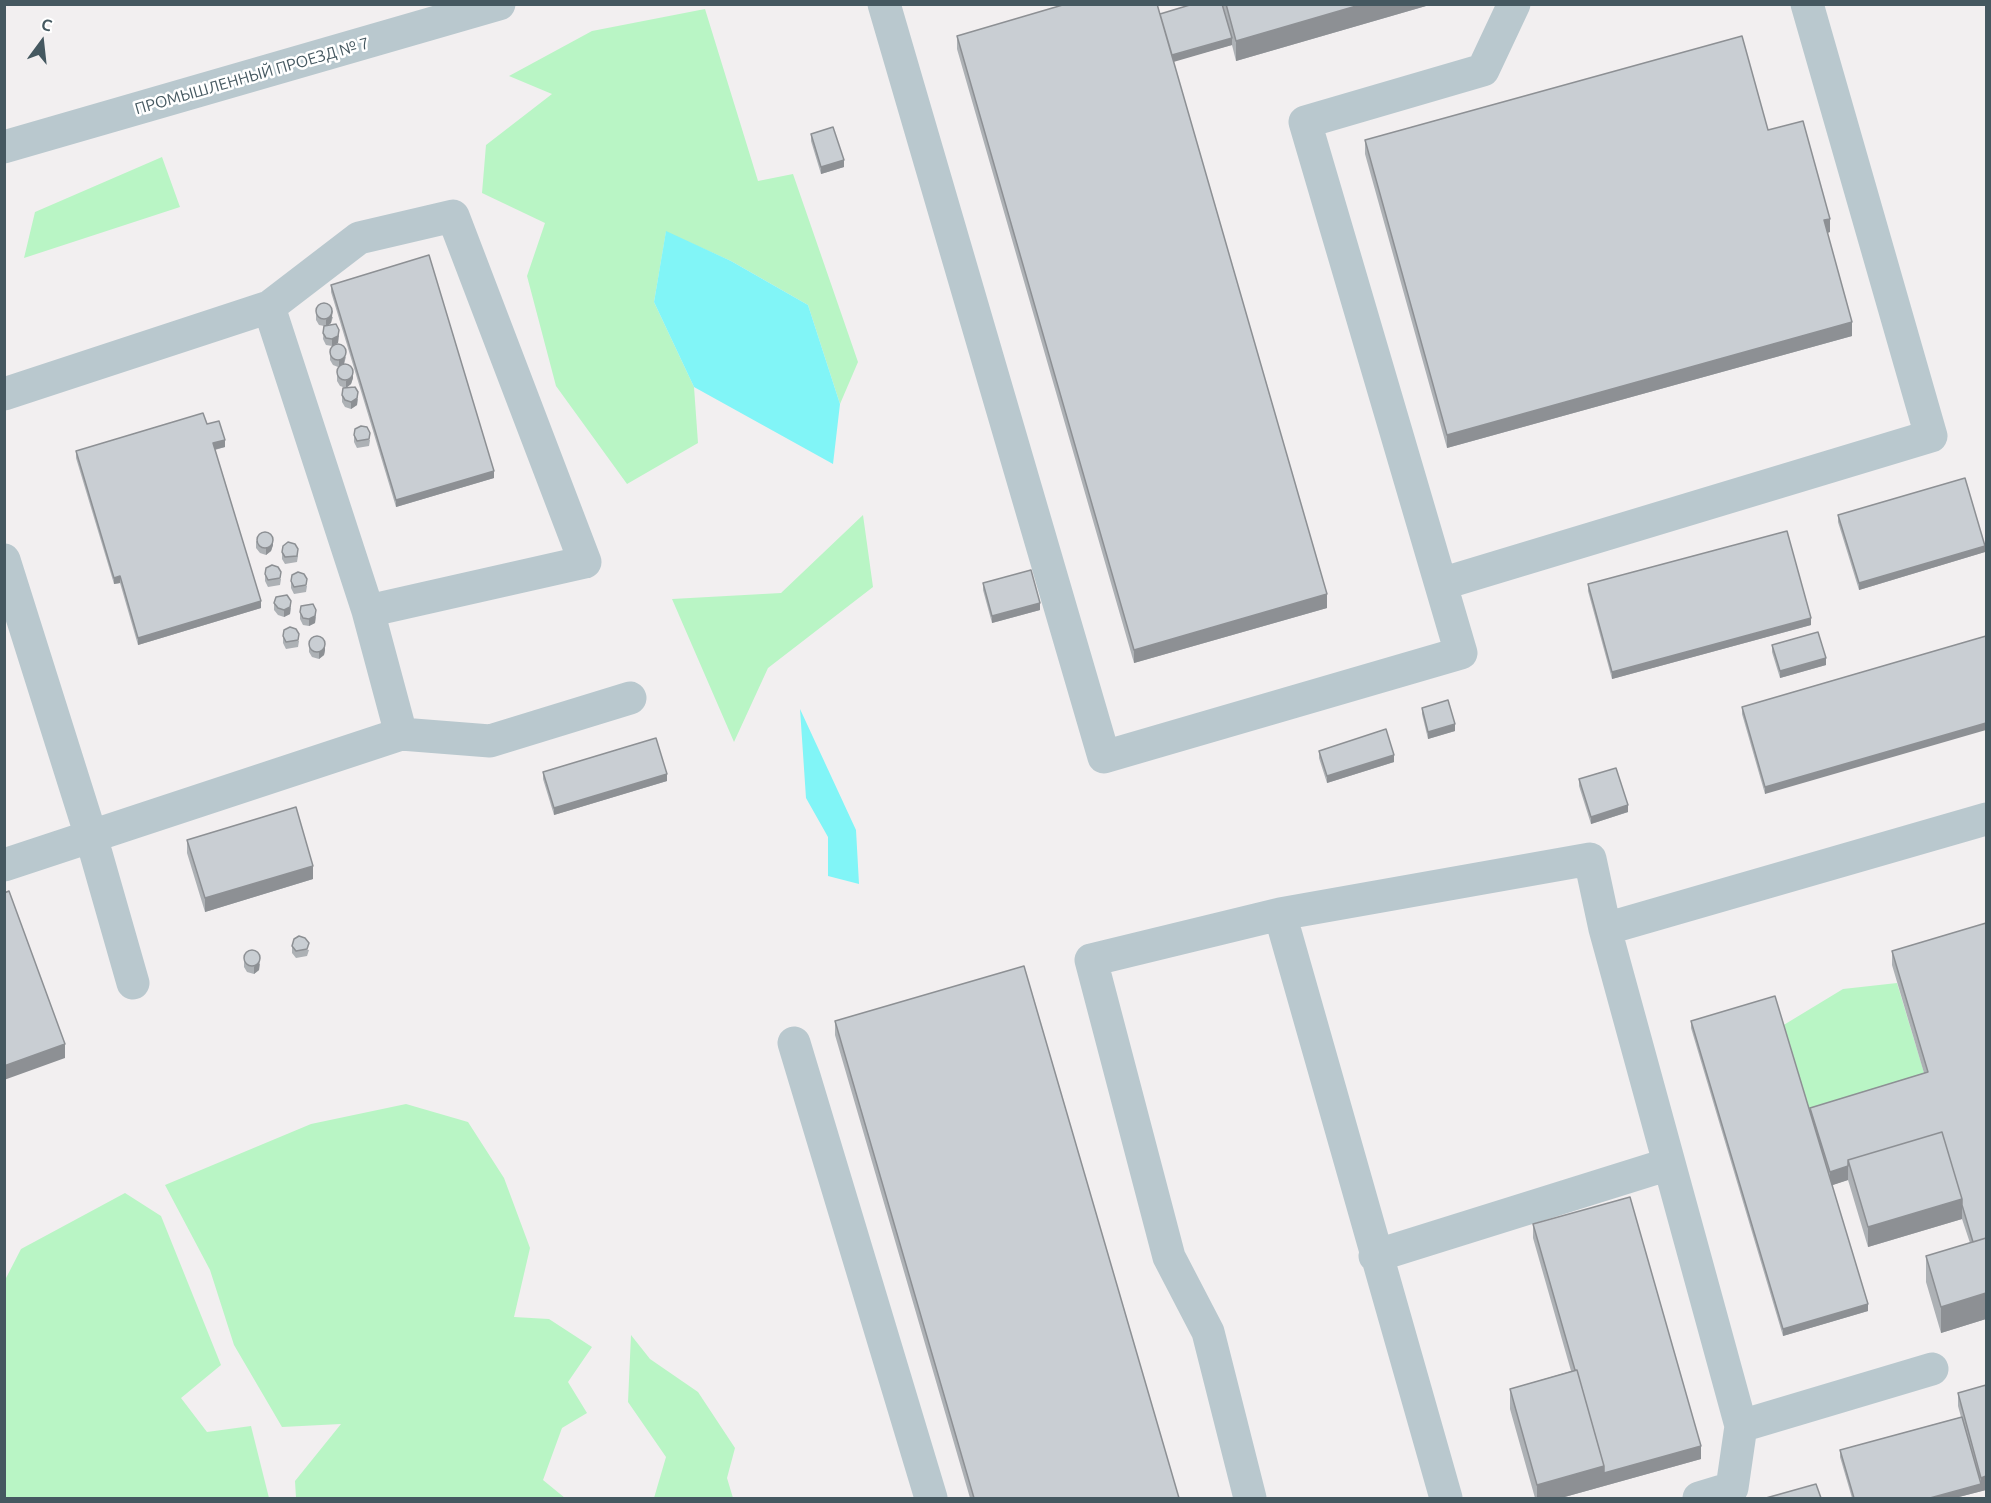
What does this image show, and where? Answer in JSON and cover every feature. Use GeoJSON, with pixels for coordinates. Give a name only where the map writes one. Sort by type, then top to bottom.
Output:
{"type":"FeatureCollection","features":[{"type":"Feature","properties":{"kind":"street","name":"ПРОМЫШЛЕННЫЙ ПРОЕЗД № 7"},"geometry":{"type":"LineString","coordinates":[[4,147],[500,4]]}},
{"type":"Feature","properties":{"kind":"street"},"geometry":{"type":"LineString","coordinates":[[884,4],[1104,757],[1461,653],[1305,122],[1483,70],[1516,5]]}},
{"type":"Feature","properties":{"kind":"street"},"geometry":{"type":"LineString","coordinates":[[1441,584],[1931,436],[1807,4]]}},
{"type":"Feature","properties":{"kind":"street"},"geometry":{"type":"LineString","coordinates":[[4,394],[269,307],[358,238],[453,216],[585,562],[368,611]]}},
{"type":"Feature","properties":{"kind":"street"},"geometry":{"type":"LineString","coordinates":[[269,307],[368,611],[401,734]]}},
{"type":"Feature","properties":{"kind":"street"},"geometry":{"type":"LineString","coordinates":[[4,560],[91,837],[133,983]]}},
{"type":"Feature","properties":{"kind":"street"},"geometry":{"type":"LineString","coordinates":[[4,865],[401,734],[490,741],[630,698]]}},
{"type":"Feature","properties":{"kind":"street"},"geometry":{"type":"LineString","coordinates":[[1605,928],[1986,819]]}},
{"type":"Feature","properties":{"kind":"street"},"geometry":{"type":"LineString","coordinates":[[1250,1498],[1208,1332],[1169,1257],[1091,960],[1280,914],[1590,859],[1605,928],[1741,1426],[1732,1488],[1699,1498]]}},
{"type":"Feature","properties":{"kind":"street"},"geometry":{"type":"LineString","coordinates":[[1280,914],[1375,1256],[1446,1498]]}},
{"type":"Feature","properties":{"kind":"street"},"geometry":{"type":"LineString","coordinates":[[794,1043],[931,1498]]}},
{"type":"Feature","properties":{"kind":"street"},"geometry":{"type":"LineString","coordinates":[[1375,1256],[1669,1164]]}},
{"type":"Feature","properties":{"kind":"street"},"geometry":{"type":"LineString","coordinates":[[1741,1426],[1932,1369]]}},
{"type":"Feature","properties":{"kind":"green space"},"geometry":{"type":"Polygon","coordinates":[[[705,9],[758,181],[793,174],[858,362],[840,404],[808,305],[731,261],[666,232],[654,302],[694,387],[698,443],[627,484],[556,386],[527,276],[545,223],[482,193],[486,145],[552,94],[509,76],[592,31],[705,9]]]}},
{"type":"Feature","properties":{"kind":"green space"},"geometry":{"type":"Polygon","coordinates":[[[162,157],[180,207],[24,258],[35,212],[162,157]]]}},
{"type":"Feature","properties":{"kind":"green space"},"geometry":{"type":"Polygon","coordinates":[[[863,515],[873,587],[768,668],[734,742],[672,599],[781,593],[863,515]]]}},
{"type":"Feature","properties":{"kind":"green space"},"geometry":{"type":"Polygon","coordinates":[[[1897,983],[1928,1086],[1810,1121],[1782,1026],[1843,989],[1897,983]]]}},
{"type":"Feature","properties":{"kind":"green space"},"geometry":{"type":"Polygon","coordinates":[[[406,1104],[468,1122],[504,1178],[530,1248],[514,1317],[549,1319],[592,1347],[568,1382],[587,1413],[562,1428],[543,1480],[565,1498],[296,1498],[295,1481],[341,1424],[282,1427],[234,1345],[210,1270],[165,1185],[311,1124],[406,1104]]]}},
{"type":"Feature","properties":{"kind":"green space"},"geometry":{"type":"Polygon","coordinates":[[[125,1193],[161,1216],[221,1365],[181,1398],[207,1432],[251,1426],[269,1498],[5,1498],[5,1280],[21,1249],[125,1193]]]}},
{"type":"Feature","properties":{"kind":"green space"},"geometry":{"type":"Polygon","coordinates":[[[631,1335],[650,1359],[698,1392],[735,1448],[727,1478],[733,1498],[654,1498],[666,1457],[628,1402],[631,1335]]]}},
{"type":"Feature","properties":{"kind":"water"},"geometry":{"type":"Polygon","coordinates":[[[666,231],[731,261],[808,305],[840,404],[833,464],[694,387],[654,302],[666,231]]]}},
{"type":"Feature","properties":{"kind":"water"},"geometry":{"type":"Polygon","coordinates":[[[800,709],[856,830],[859,884],[828,876],[828,837],[806,798],[800,709]]]}},
{"type":"Feature","properties":{"kind":"building"},"geometry":{"type":"Polygon","coordinates":[[[1066,4],[1157,4],[1327,594],[1134,650],[957,36],[1066,4]]]}},
{"type":"Feature","properties":{"kind":"building"},"geometry":{"type":"Polygon","coordinates":[[[1193,4],[1222,4],[1232,38],[1172,55],[1160,14],[1193,4]]]}},
{"type":"Feature","properties":{"kind":"building"},"geometry":{"type":"Polygon","coordinates":[[[1226,4],[1363,4],[1236,41],[1226,4]]]}},
{"type":"Feature","properties":{"kind":"building"},"geometry":{"type":"Polygon","coordinates":[[[1742,36],[1768,130],[1803,121],[1830,219],[1824,220],[1852,322],[1447,435],[1365,140],[1742,36]]]}},
{"type":"Feature","properties":{"kind":"building"},"geometry":{"type":"Polygon","coordinates":[[[833,127],[844,160],[821,167],[811,134],[833,127]]]}},
{"type":"Feature","properties":{"kind":"building"},"geometry":{"type":"Polygon","coordinates":[[[429,255],[494,471],[396,500],[331,285],[429,255]]]}},
{"type":"Feature","properties":{"kind":"building"},"geometry":{"type":"Polygon","coordinates":[[[324,303],[330,305],[332,311],[330,317],[324,319],[318,317],[316,311],[318,305],[324,303]]]}},
{"type":"Feature","properties":{"kind":"building"},"geometry":{"type":"Polygon","coordinates":[[[336,324],[339,330],[338,336],[332,339],[326,338],[323,333],[324,326],[336,324]]]}},
{"type":"Feature","properties":{"kind":"building"},"geometry":{"type":"Polygon","coordinates":[[[338,344],[344,346],[346,352],[344,358],[338,360],[332,358],[330,352],[332,346],[338,344]]]}},
{"type":"Feature","properties":{"kind":"building"},"geometry":{"type":"Polygon","coordinates":[[[345,364],[351,366],[353,372],[351,378],[345,380],[339,378],[337,372],[339,366],[345,364]]]}},
{"type":"Feature","properties":{"kind":"building"},"geometry":{"type":"Polygon","coordinates":[[[355,387],[358,392],[357,398],[351,402],[345,400],[342,395],[343,388],[355,387]]]}},
{"type":"Feature","properties":{"kind":"building"},"geometry":{"type":"Polygon","coordinates":[[[203,413],[207,424],[219,421],[225,440],[213,443],[261,601],[138,638],[120,576],[114,578],[76,451],[203,413]]]}},
{"type":"Feature","properties":{"kind":"building"},"geometry":{"type":"Polygon","coordinates":[[[361,426],[367,427],[370,433],[369,439],[357,441],[354,435],[355,429],[361,426]]]}},
{"type":"Feature","properties":{"kind":"building"},"geometry":{"type":"Polygon","coordinates":[[[1965,478],[1985,546],[1859,583],[1838,515],[1965,478]]]}},
{"type":"Feature","properties":{"kind":"building"},"geometry":{"type":"Polygon","coordinates":[[[1787,531],[1811,618],[1612,672],[1588,584],[1787,531]]]}},
{"type":"Feature","properties":{"kind":"building"},"geometry":{"type":"Polygon","coordinates":[[[265,532],[271,534],[273,540],[271,546],[265,548],[259,546],[257,540],[259,534],[265,532]]]}},
{"type":"Feature","properties":{"kind":"building"},"geometry":{"type":"Polygon","coordinates":[[[288,542],[295,544],[298,549],[297,556],[285,557],[282,552],[283,546],[288,542]]]}},
{"type":"Feature","properties":{"kind":"building"},"geometry":{"type":"Polygon","coordinates":[[[272,565],[278,567],[281,572],[280,578],[268,580],[265,574],[266,568],[272,565]]]}},
{"type":"Feature","properties":{"kind":"building"},"geometry":{"type":"Polygon","coordinates":[[[1031,570],[1040,603],[992,616],[983,583],[1031,570]]]}},
{"type":"Feature","properties":{"kind":"building"},"geometry":{"type":"Polygon","coordinates":[[[298,572],[304,574],[307,579],[306,585],[294,587],[291,581],[292,575],[298,572]]]}},
{"type":"Feature","properties":{"kind":"building"},"geometry":{"type":"Polygon","coordinates":[[[287,595],[291,601],[290,607],[284,610],[278,608],[274,603],[276,597],[287,595]]]}},
{"type":"Feature","properties":{"kind":"building"},"geometry":{"type":"Polygon","coordinates":[[[313,604],[316,610],[315,616],[309,619],[303,618],[300,612],[301,606],[313,604]]]}},
{"type":"Feature","properties":{"kind":"building"},"geometry":{"type":"Polygon","coordinates":[[[290,627],[296,629],[299,634],[298,640],[286,642],[283,636],[284,630],[290,627]]]}},
{"type":"Feature","properties":{"kind":"building"},"geometry":{"type":"Polygon","coordinates":[[[1818,632],[1826,658],[1780,671],[1772,645],[1818,632]]]}},
{"type":"Feature","properties":{"kind":"building"},"geometry":{"type":"Polygon","coordinates":[[[317,636],[323,638],[325,644],[323,650],[317,652],[311,650],[309,644],[311,638],[317,636]]]}},
{"type":"Feature","properties":{"kind":"building"},"geometry":{"type":"Polygon","coordinates":[[[1986,636],[1986,723],[1765,787],[1742,707],[1986,636]]]}},
{"type":"Feature","properties":{"kind":"building"},"geometry":{"type":"Polygon","coordinates":[[[1448,700],[1455,724],[1428,732],[1422,708],[1448,700]]]}},
{"type":"Feature","properties":{"kind":"building"},"geometry":{"type":"Polygon","coordinates":[[[1386,729],[1394,755],[1327,776],[1319,751],[1386,729]]]}},
{"type":"Feature","properties":{"kind":"building"},"geometry":{"type":"Polygon","coordinates":[[[656,738],[667,774],[554,808],[543,772],[656,738]]]}},
{"type":"Feature","properties":{"kind":"building"},"geometry":{"type":"Polygon","coordinates":[[[1616,768],[1628,805],[1591,817],[1579,779],[1616,768]]]}},
{"type":"Feature","properties":{"kind":"building"},"geometry":{"type":"Polygon","coordinates":[[[296,807],[313,866],[205,898],[187,840],[296,807]]]}},
{"type":"Feature","properties":{"kind":"building"},"geometry":{"type":"Polygon","coordinates":[[[9,891],[65,1044],[4,1066],[4,893],[9,891]]]}},
{"type":"Feature","properties":{"kind":"building"},"geometry":{"type":"Polygon","coordinates":[[[1986,923],[1986,1238],[1973,1242],[1942,1132],[1848,1160],[1848,1166],[1830,1172],[1810,1108],[1928,1072],[1892,951],[1986,923]]]}},
{"type":"Feature","properties":{"kind":"building"},"geometry":{"type":"Polygon","coordinates":[[[299,936],[305,938],[309,943],[307,949],[296,951],[292,946],[294,939],[299,936]]]}},
{"type":"Feature","properties":{"kind":"building"},"geometry":{"type":"Polygon","coordinates":[[[252,950],[258,952],[260,958],[258,964],[252,966],[246,964],[244,958],[246,952],[252,950]]]}},
{"type":"Feature","properties":{"kind":"building"},"geometry":{"type":"Polygon","coordinates":[[[1024,966],[1179,1498],[974,1498],[835,1021],[1024,966]]]}},
{"type":"Feature","properties":{"kind":"building"},"geometry":{"type":"Polygon","coordinates":[[[1775,996],[1868,1304],[1783,1329],[1691,1021],[1775,996]]]}},
{"type":"Feature","properties":{"kind":"building"},"geometry":{"type":"Polygon","coordinates":[[[1942,1132],[1962,1199],[1868,1227],[1848,1160],[1942,1132]]]}},
{"type":"Feature","properties":{"kind":"building"},"geometry":{"type":"Polygon","coordinates":[[[1630,1197],[1701,1446],[1604,1473],[1577,1370],[1575,1370],[1533,1224],[1630,1197]]]}},
{"type":"Feature","properties":{"kind":"building"},"geometry":{"type":"Polygon","coordinates":[[[1986,1238],[1986,1293],[1941,1307],[1926,1256],[1986,1238]]]}},
{"type":"Feature","properties":{"kind":"building"},"geometry":{"type":"Polygon","coordinates":[[[1577,1370],[1604,1466],[1537,1485],[1510,1389],[1577,1370]]]}},
{"type":"Feature","properties":{"kind":"building"},"geometry":{"type":"Polygon","coordinates":[[[1986,1385],[1986,1476],[1981,1478],[1958,1393],[1986,1385]]]}},
{"type":"Feature","properties":{"kind":"building"},"geometry":{"type":"Polygon","coordinates":[[[1962,1417],[1981,1484],[1930,1498],[1854,1498],[1840,1450],[1962,1417]]]}},
{"type":"Feature","properties":{"kind":"building"},"geometry":{"type":"Polygon","coordinates":[[[1816,1484],[1821,1498],[1766,1498],[1816,1484]]]}}]}
